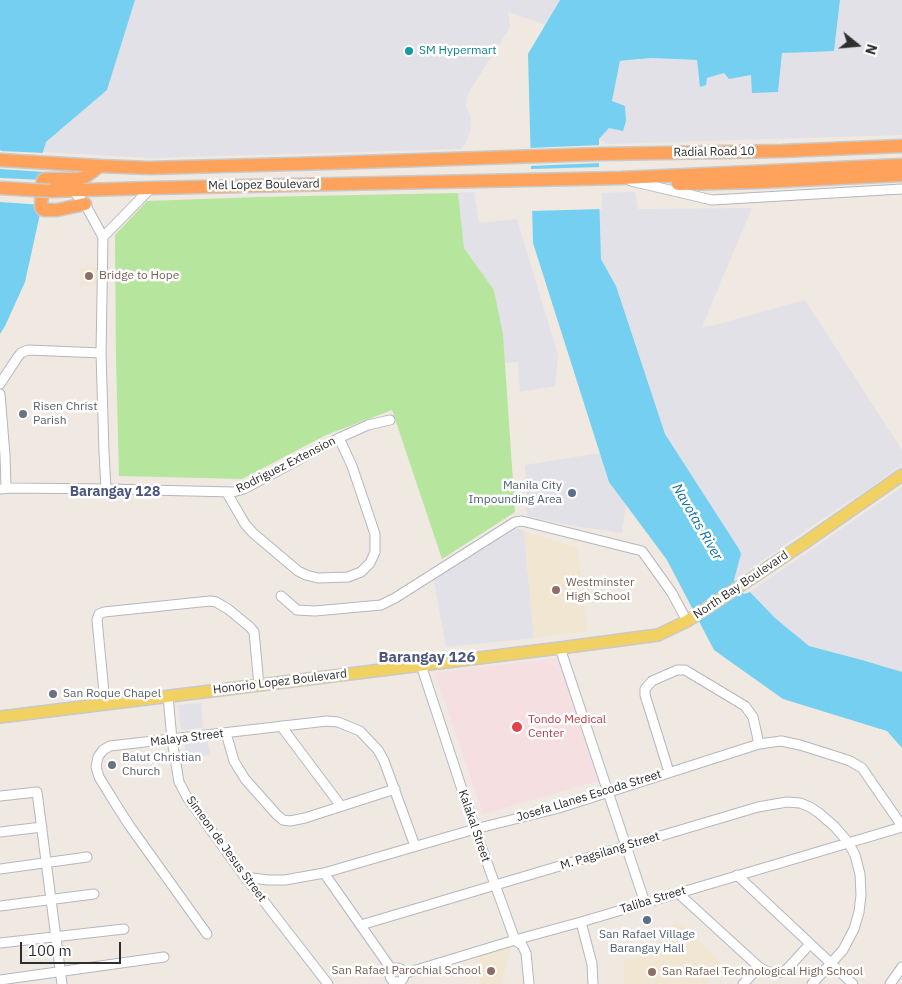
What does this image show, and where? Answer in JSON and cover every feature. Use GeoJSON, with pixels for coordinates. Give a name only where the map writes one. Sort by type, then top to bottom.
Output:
{"type":"FeatureCollection","features":[{"type":"Feature","properties":{"kind":"highway"},"geometry":{"type":"LineString","coordinates":[[755,151],[782,146],[902,141]]}},
{"type":"Feature","properties":{"kind":"highway","name":"Radial Road 10"},"geometry":{"type":"LineString","coordinates":[[525,157],[902,146]]}},
{"type":"Feature","properties":{"kind":"highway","name":"Mel Lopez Boulevard"},"geometry":{"type":"LineString","coordinates":[[0,160],[149,168],[525,157]]}},
{"type":"Feature","properties":{"kind":"highway","name":"Radial Road 10"},"geometry":{"type":"LineString","coordinates":[[528,180],[621,178],[902,165]]}},
{"type":"Feature","properties":{"kind":"highway"},"geometry":{"type":"LineString","coordinates":[[85,204],[57,210],[44,210],[41,206],[43,180],[77,178],[85,176],[100,166]]}},
{"type":"Feature","properties":{"kind":"highway"},"geometry":{"type":"LineString","coordinates":[[621,178],[678,184],[902,175]]}},
{"type":"Feature","properties":{"kind":"highway","name":"Mel Lopez Boulevard"},"geometry":{"type":"LineString","coordinates":[[0,188],[50,191],[528,180]]}},
{"type":"Feature","properties":{"kind":"main road","name":"North Bay Boulevard"},"geometry":{"type":"LineString","coordinates":[[560,648],[658,634],[691,618],[811,539],[902,475]]}},
{"type":"Feature","properties":{"kind":"main road","name":"Honorio Lopez Boulevard"},"geometry":{"type":"LineString","coordinates":[[0,717],[560,648]]}},
{"type":"Feature","properties":{"kind":"street"},"geometry":{"type":"LineString","coordinates":[[621,178],[712,200],[902,189]]}},
{"type":"Feature","properties":{"kind":"street"},"geometry":{"type":"LineString","coordinates":[[103,237],[151,188]]}},
{"type":"Feature","properties":{"kind":"street"},"geometry":{"type":"LineString","coordinates":[[72,190],[85,204],[103,237],[101,352],[106,489]]}},
{"type":"Feature","properties":{"kind":"street"},"geometry":{"type":"LineString","coordinates":[[0,384],[21,353],[28,350],[101,352]]}},
{"type":"Feature","properties":{"kind":"street"},"geometry":{"type":"LineString","coordinates":[[0,394],[5,455],[3,489]]}},
{"type":"Feature","properties":{"kind":"street","name":"Rodriguez Extension"},"geometry":{"type":"LineString","coordinates":[[3,489],[106,489],[227,493],[238,491],[339,438],[368,425],[390,420]]}},
{"type":"Feature","properties":{"kind":"street"},"geometry":{"type":"LineString","coordinates":[[227,493],[253,534],[298,571],[318,578],[348,576],[361,572],[370,563],[375,552],[375,534],[352,466],[339,438]]}},
{"type":"Feature","properties":{"kind":"street"},"geometry":{"type":"LineString","coordinates":[[281,596],[297,610],[315,612],[381,606],[515,522],[522,521],[642,551],[691,618]]}},
{"type":"Feature","properties":{"kind":"street"},"geometry":{"type":"LineString","coordinates":[[105,704],[97,620],[99,614],[104,612],[210,601],[216,602],[228,609],[254,632],[260,684]]}},
{"type":"Feature","properties":{"kind":"street"},"geometry":{"type":"LineString","coordinates":[[560,648],[645,903]]}},
{"type":"Feature","properties":{"kind":"street","name":"Kalakal Street"},"geometry":{"type":"LineString","coordinates":[[422,665],[474,829],[515,940],[522,945],[526,953],[529,984]]}},
{"type":"Feature","properties":{"kind":"street"},"geometry":{"type":"LineString","coordinates":[[669,772],[645,695],[645,689],[652,681],[677,670],[685,670],[745,706],[753,716],[759,744]]}},
{"type":"Feature","properties":{"kind":"street","name":"Simeon de Jesus Street"},"geometry":{"type":"LineString","coordinates":[[168,696],[172,740],[179,782],[187,797],[245,877],[328,984]]}},
{"type":"Feature","properties":{"kind":"street","name":"Malaya Street"},"geometry":{"type":"LineString","coordinates":[[207,934],[115,804],[99,776],[96,767],[98,757],[103,750],[110,746],[327,721],[338,722],[360,731],[378,750],[384,761],[415,846]]}},
{"type":"Feature","properties":{"kind":"street"},"geometry":{"type":"LineString","coordinates":[[281,726],[341,806]]}},
{"type":"Feature","properties":{"kind":"street"},"geometry":{"type":"LineString","coordinates":[[226,733],[234,761],[245,779],[283,820],[305,818],[395,790]]}},
{"type":"Feature","properties":{"kind":"street","name":"Josefa Llanes Escoda Street"},"geometry":{"type":"LineString","coordinates":[[245,877],[285,880],[324,873],[474,829],[559,808],[759,744],[781,742],[800,745],[850,761],[862,768],[902,826]]}},
{"type":"Feature","properties":{"kind":"street"},"geometry":{"type":"LineString","coordinates":[[0,796],[37,792],[62,984]]}},
{"type":"Feature","properties":{"kind":"street","name":"M. Pagsilang Street"},"geometry":{"type":"LineString","coordinates":[[361,925],[758,807],[787,802],[810,807],[835,827],[848,842]]}},
{"type":"Feature","properties":{"kind":"street","name":"Taliba Street"},"geometry":{"type":"LineString","coordinates":[[396,979],[515,940],[902,826]]}},
{"type":"Feature","properties":{"kind":"street"},"geometry":{"type":"LineString","coordinates":[[0,832],[42,827]]}},
{"type":"Feature","properties":{"kind":"street"},"geometry":{"type":"LineString","coordinates":[[812,984],[843,950],[854,929],[859,912],[861,895],[860,874],[855,855],[848,842]]}},
{"type":"Feature","properties":{"kind":"street"},"geometry":{"type":"LineString","coordinates":[[0,870],[87,858]]}},
{"type":"Feature","properties":{"kind":"street"},"geometry":{"type":"LineString","coordinates":[[324,873],[396,979]]}},
{"type":"Feature","properties":{"kind":"street"},"geometry":{"type":"LineString","coordinates":[[738,875],[853,984]]}},
{"type":"Feature","properties":{"kind":"street"},"geometry":{"type":"LineString","coordinates":[[678,893],[759,967],[772,973],[783,972],[787,969],[810,944]]}},
{"type":"Feature","properties":{"kind":"street"},"geometry":{"type":"LineString","coordinates":[[0,906],[94,894]]}},
{"type":"Feature","properties":{"kind":"street"},"geometry":{"type":"LineString","coordinates":[[581,922],[592,964],[593,984]]}},
{"type":"Feature","properties":{"kind":"street"},"geometry":{"type":"LineString","coordinates":[[0,943],[124,928]]}},
{"type":"Feature","properties":{"kind":"street"},"geometry":{"type":"LineString","coordinates":[[0,980],[164,957]]}},
{"type":"Feature","properties":{"kind":"street"},"geometry":{"type":"LineString","coordinates":[[743,984],[759,967]]}},
{"type":"Feature","properties":{"kind":"street"},"geometry":{"type":"LineString","coordinates":[[890,984],[902,967]]}},
{"type":"Feature","properties":{"kind":"shaded area"},"geometry":{"type":"Polygon","coordinates":[[[135,0],[560,0],[546,25],[508,12],[510,27],[468,94],[466,105],[471,119],[470,132],[466,143],[461,149],[150,158],[43,152],[46,142],[107,90],[135,0]]]}},
{"type":"Feature","properties":{"kind":"shaded area"},"geometry":{"type":"Polygon","coordinates":[[[840,0],[902,0],[902,135],[608,144],[599,139],[609,128],[620,61],[652,58],[698,60],[707,78],[724,73],[729,79],[751,75],[778,92],[782,53],[834,50],[840,0]]]}},
{"type":"Feature","properties":{"kind":"shaded area"},"geometry":{"type":"Polygon","coordinates":[[[474,192],[479,223],[517,219],[558,355],[555,386],[520,392],[518,362],[505,363],[503,334],[494,290],[464,248],[458,193],[474,192]]]}},
{"type":"Feature","properties":{"kind":"shaded area"},"geometry":{"type":"Polygon","coordinates":[[[635,192],[638,209],[752,208],[702,327],[805,300],[902,450],[902,465],[734,580],[741,554],[739,549],[665,434],[616,286],[601,259],[599,193],[635,192]]]}},
{"type":"Feature","properties":{"kind":"shaded area","name":"Bridge to Hope"},"geometry":{"type":"Polygon","coordinates":[[[98,267],[98,285],[81,286],[80,268],[98,267]]]}},
{"type":"Feature","properties":{"kind":"shaded area","name":"Manila City Impounding Area"},"geometry":{"type":"Polygon","coordinates":[[[600,453],[609,482],[626,504],[622,533],[574,526],[527,516],[525,465],[600,453]]]}},
{"type":"Feature","properties":{"kind":"shaded area"},"geometry":{"type":"Polygon","coordinates":[[[902,487],[902,672],[809,646],[775,618],[750,592],[902,487]]]}},
{"type":"Feature","properties":{"kind":"shaded area"},"geometry":{"type":"Polygon","coordinates":[[[513,527],[524,531],[534,638],[446,647],[433,576],[513,527]]]}},
{"type":"Feature","properties":{"kind":"shaded area","name":"Westminster High School"},"geometry":{"type":"Polygon","coordinates":[[[524,531],[578,548],[587,631],[534,638],[524,531]]]}},
{"type":"Feature","properties":{"kind":"shaded area","name":"Tondo Medical Center"},"geometry":{"type":"Polygon","coordinates":[[[558,658],[598,781],[483,814],[435,673],[558,658]]]}},
{"type":"Feature","properties":{"kind":"shaded area"},"geometry":{"type":"Polygon","coordinates":[[[201,703],[203,728],[181,730],[178,705],[201,703]]]}},
{"type":"Feature","properties":{"kind":"shaded area"},"geometry":{"type":"Polygon","coordinates":[[[207,738],[210,755],[186,757],[184,741],[207,738]]]}},
{"type":"Feature","properties":{"kind":"shaded area"},"geometry":{"type":"Polygon","coordinates":[[[677,921],[724,966],[705,984],[624,984],[624,961],[656,951],[651,946],[677,921]]]}},
{"type":"Feature","properties":{"kind":"shaded area","name":"San Rafael Parochial School"},"geometry":{"type":"Polygon","coordinates":[[[512,945],[501,984],[481,984],[474,958],[512,945]]]}},
{"type":"Feature","properties":{"kind":"green space"},"geometry":{"type":"Polygon","coordinates":[[[458,193],[464,248],[494,290],[503,334],[515,512],[442,559],[392,410],[326,435],[242,479],[119,476],[115,235],[147,201],[458,193]]]}},
{"type":"Feature","properties":{"kind":"water"},"geometry":{"type":"Polygon","coordinates":[[[0,0],[135,0],[107,90],[46,142],[43,152],[40,214],[25,282],[0,334],[0,158],[2,151],[0,150],[0,0]]]}},
{"type":"Feature","properties":{"kind":"water","name":"Navotas River"},"geometry":{"type":"Polygon","coordinates":[[[560,0],[840,0],[834,51],[782,53],[778,92],[752,93],[751,75],[729,79],[724,73],[707,78],[706,85],[700,87],[697,60],[652,58],[620,61],[612,101],[625,106],[626,121],[623,131],[609,128],[599,139],[601,259],[616,286],[665,434],[739,549],[741,554],[734,580],[744,594],[750,592],[775,618],[809,646],[902,672],[902,748],[887,731],[783,699],[714,650],[667,560],[609,482],[533,243],[528,54],[560,0]]]}},
{"type":"Feature","properties":{"kind":"pier"},"geometry":{"type":"Polygon","coordinates":[[[602,145],[601,163],[529,166],[528,148],[602,145]]]}},
{"type":"Feature","properties":{"kind":"pier"},"geometry":{"type":"Polygon","coordinates":[[[0,151],[46,153],[45,172],[0,169],[0,151]]]}},
{"type":"Feature","properties":{"kind":"pier"},"geometry":{"type":"Polygon","coordinates":[[[601,167],[602,209],[530,211],[530,169],[601,167]]]}},
{"type":"Feature","properties":{"kind":"pier"},"geometry":{"type":"Polygon","coordinates":[[[0,178],[44,180],[43,205],[0,202],[0,178]]]}},
{"type":"Feature","properties":{"kind":"place","name":"SM Hypermart"},"geometry":{"type":"Point","coordinates":[409,51]}},
{"type":"Feature","properties":{"kind":"place","name":"Bridge to Hope"},"geometry":{"type":"Point","coordinates":[89,276]}},
{"type":"Feature","properties":{"kind":"place","name":"Risen Christ Parish"},"geometry":{"type":"Point","coordinates":[23,414]}},
{"type":"Feature","properties":{"kind":"place","name":"Manila City Impounding Area"},"geometry":{"type":"Point","coordinates":[572,493]}},
{"type":"Feature","properties":{"kind":"place","name":"Westminster High School"},"geometry":{"type":"Point","coordinates":[556,590]}},
{"type":"Feature","properties":{"kind":"place","name":"San Roque Chapel"},"geometry":{"type":"Point","coordinates":[53,694]}},
{"type":"Feature","properties":{"kind":"place","name":"Tondo Medical Center"},"geometry":{"type":"Point","coordinates":[517,727]}},
{"type":"Feature","properties":{"kind":"place","name":"Balut Christian Church"},"geometry":{"type":"Point","coordinates":[112,765]}},
{"type":"Feature","properties":{"kind":"place","name":"San Rafael Village Barangay Hall"},"geometry":{"type":"Point","coordinates":[647,920]}},
{"type":"Feature","properties":{"kind":"place","name":"San Rafael Parochial School"},"geometry":{"type":"Point","coordinates":[491,971]}},
{"type":"Feature","properties":{"kind":"place","name":"San Rafael Technological High School"},"geometry":{"type":"Point","coordinates":[652,972]}},
{"type":"Feature","properties":{"kind":"district","name":"Barangay 128"},"geometry":{"type":"Point","coordinates":[115,492]}},
{"type":"Feature","properties":{"kind":"district","name":"Barangay 126"},"geometry":{"type":"Point","coordinates":[427,658]}}]}
